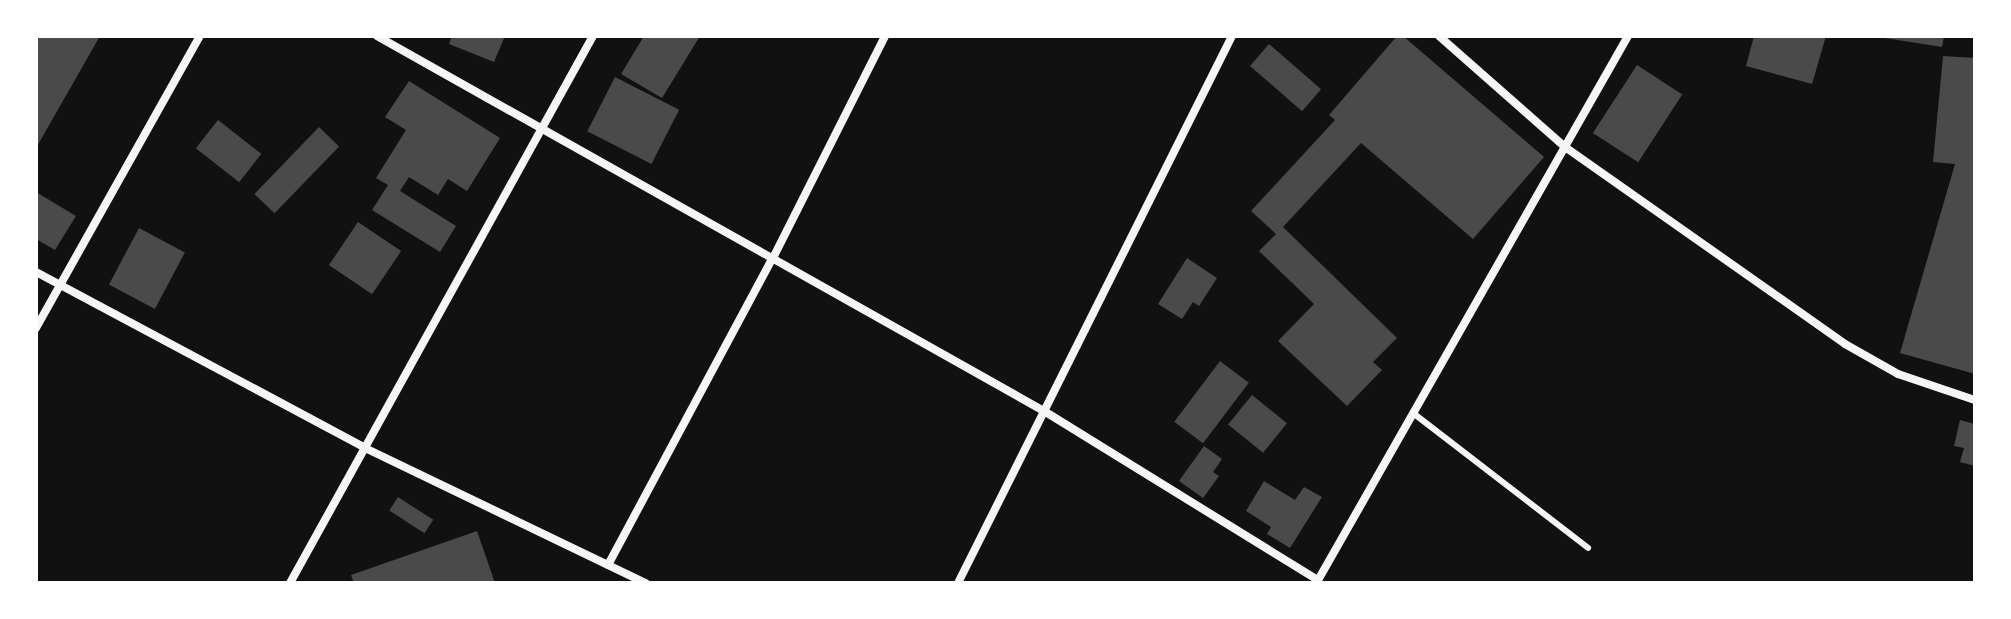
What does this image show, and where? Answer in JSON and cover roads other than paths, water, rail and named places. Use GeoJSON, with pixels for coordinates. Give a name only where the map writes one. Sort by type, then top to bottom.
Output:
{"type":"FeatureCollection","features":[{"type":"Feature","properties":{"kind":"street"},"geometry":{"type":"LineString","coordinates":[[36,328],[200,36]]}},
{"type":"Feature","properties":{"kind":"street"},"geometry":{"type":"LineString","coordinates":[[377,36],[774,256],[1044,411],[1318,582],[1628,36]]}},
{"type":"Feature","properties":{"kind":"street"},"geometry":{"type":"LineString","coordinates":[[290,583],[593,36]]}},
{"type":"Feature","properties":{"kind":"street"},"geometry":{"type":"LineString","coordinates":[[608,565],[774,256],[885,36]]}},
{"type":"Feature","properties":{"kind":"street"},"geometry":{"type":"LineString","coordinates":[[958,583],[1232,36]]}},
{"type":"Feature","properties":{"kind":"street"},"geometry":{"type":"LineString","coordinates":[[1439,36],[1565,147],[1857,352],[1898,374],[1975,400]]}},
{"type":"Feature","properties":{"kind":"street"},"geometry":{"type":"LineString","coordinates":[[36,272],[365,448],[646,583]]}},
{"type":"Feature","properties":{"kind":"lane"},"geometry":{"type":"LineString","coordinates":[[1413,413],[1588,548]]}}]}
